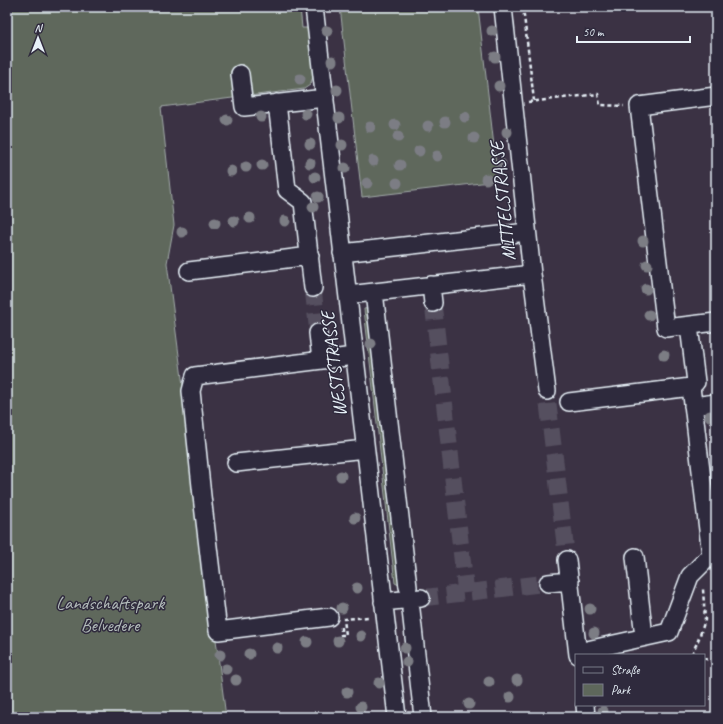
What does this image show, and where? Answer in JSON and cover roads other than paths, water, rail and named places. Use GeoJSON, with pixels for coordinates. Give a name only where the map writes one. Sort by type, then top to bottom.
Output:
{"type":"FeatureCollection","features":[{"type":"Feature","properties":{"kind":"lane","name":"WESTSTRASSE"},"geometry":{"type":"LineString","coordinates":[[314,7],[397,717]]}},
{"type":"Feature","properties":{"kind":"lane","name":"MITTELSTRASSE"},"geometry":{"type":"LineString","coordinates":[[503,7],[527,232],[547,391]]}},
{"type":"Feature","properties":{"kind":"lane"},"geometry":{"type":"LineString","coordinates":[[240,74],[244,107],[325,98]]}},
{"type":"Feature","properties":{"kind":"lane"},"geometry":{"type":"LineString","coordinates":[[716,96],[639,106],[666,328],[716,322]]}},
{"type":"Feature","properties":{"kind":"lane"},"geometry":{"type":"LineString","coordinates":[[277,103],[287,190],[303,202],[313,288]]}},
{"type":"Feature","properties":{"kind":"lane"},"geometry":{"type":"LineString","coordinates":[[342,252],[527,232]]}},
{"type":"Feature","properties":{"kind":"lane"},"geometry":{"type":"LineString","coordinates":[[189,271],[310,256]]}},
{"type":"Feature","properties":{"kind":"lane"},"geometry":{"type":"LineString","coordinates":[[348,295],[532,274]]}},
{"type":"Feature","properties":{"kind":"lane"},"geometry":{"type":"LineString","coordinates":[[431,285],[433,303]]}},
{"type":"Feature","properties":{"kind":"lane"},"geometry":{"type":"LineString","coordinates":[[374,292],[408,587]]}},
{"type":"Feature","properties":{"kind":"lane"},"geometry":{"type":"LineString","coordinates":[[569,402],[690,388],[696,382],[689,326]]}},
{"type":"Feature","properties":{"kind":"lane"},"geometry":{"type":"LineString","coordinates":[[318,332],[321,360]]}},
{"type":"Feature","properties":{"kind":"lane"},"geometry":{"type":"LineString","coordinates":[[334,619],[218,631],[191,391],[195,376],[354,356]]}},
{"type":"Feature","properties":{"kind":"lane"},"geometry":{"type":"LineString","coordinates":[[567,560],[578,653],[668,632],[690,576],[711,554],[690,388]]}},
{"type":"Feature","properties":{"kind":"lane"},"geometry":{"type":"LineString","coordinates":[[693,406],[716,403]]}},
{"type":"Feature","properties":{"kind":"lane"},"geometry":{"type":"LineString","coordinates":[[236,463],[365,449]]}},
{"type":"Feature","properties":{"kind":"lane"},"geometry":{"type":"LineString","coordinates":[[635,557],[644,637]]}},
{"type":"Feature","properties":{"kind":"lane"},"geometry":{"type":"LineString","coordinates":[[548,583],[570,581]]}},
{"type":"Feature","properties":{"kind":"lane"},"geometry":{"type":"LineString","coordinates":[[384,609],[416,604],[423,717]]}},
{"type":"Feature","properties":{"kind":"lane"},"geometry":{"type":"LineString","coordinates":[[585,706],[586,717]]}},
{"type":"Feature","properties":{"kind":"tunnel"},"geometry":{"type":"LineString","coordinates":[[313,288],[318,333]]}},
{"type":"Feature","properties":{"kind":"tunnel"},"geometry":{"type":"LineString","coordinates":[[433,303],[466,593]]}},
{"type":"Feature","properties":{"kind":"tunnel"},"geometry":{"type":"LineString","coordinates":[[548,404],[567,560]]}},
{"type":"Feature","properties":{"kind":"tunnel"},"geometry":{"type":"LineString","coordinates":[[421,598],[548,583]]}},
{"type":"Feature","properties":{"kind":"park label","name":"Landschaftspark Belvedere"},"geometry":{"type":"Point","coordinates":[110,614]}}]}
